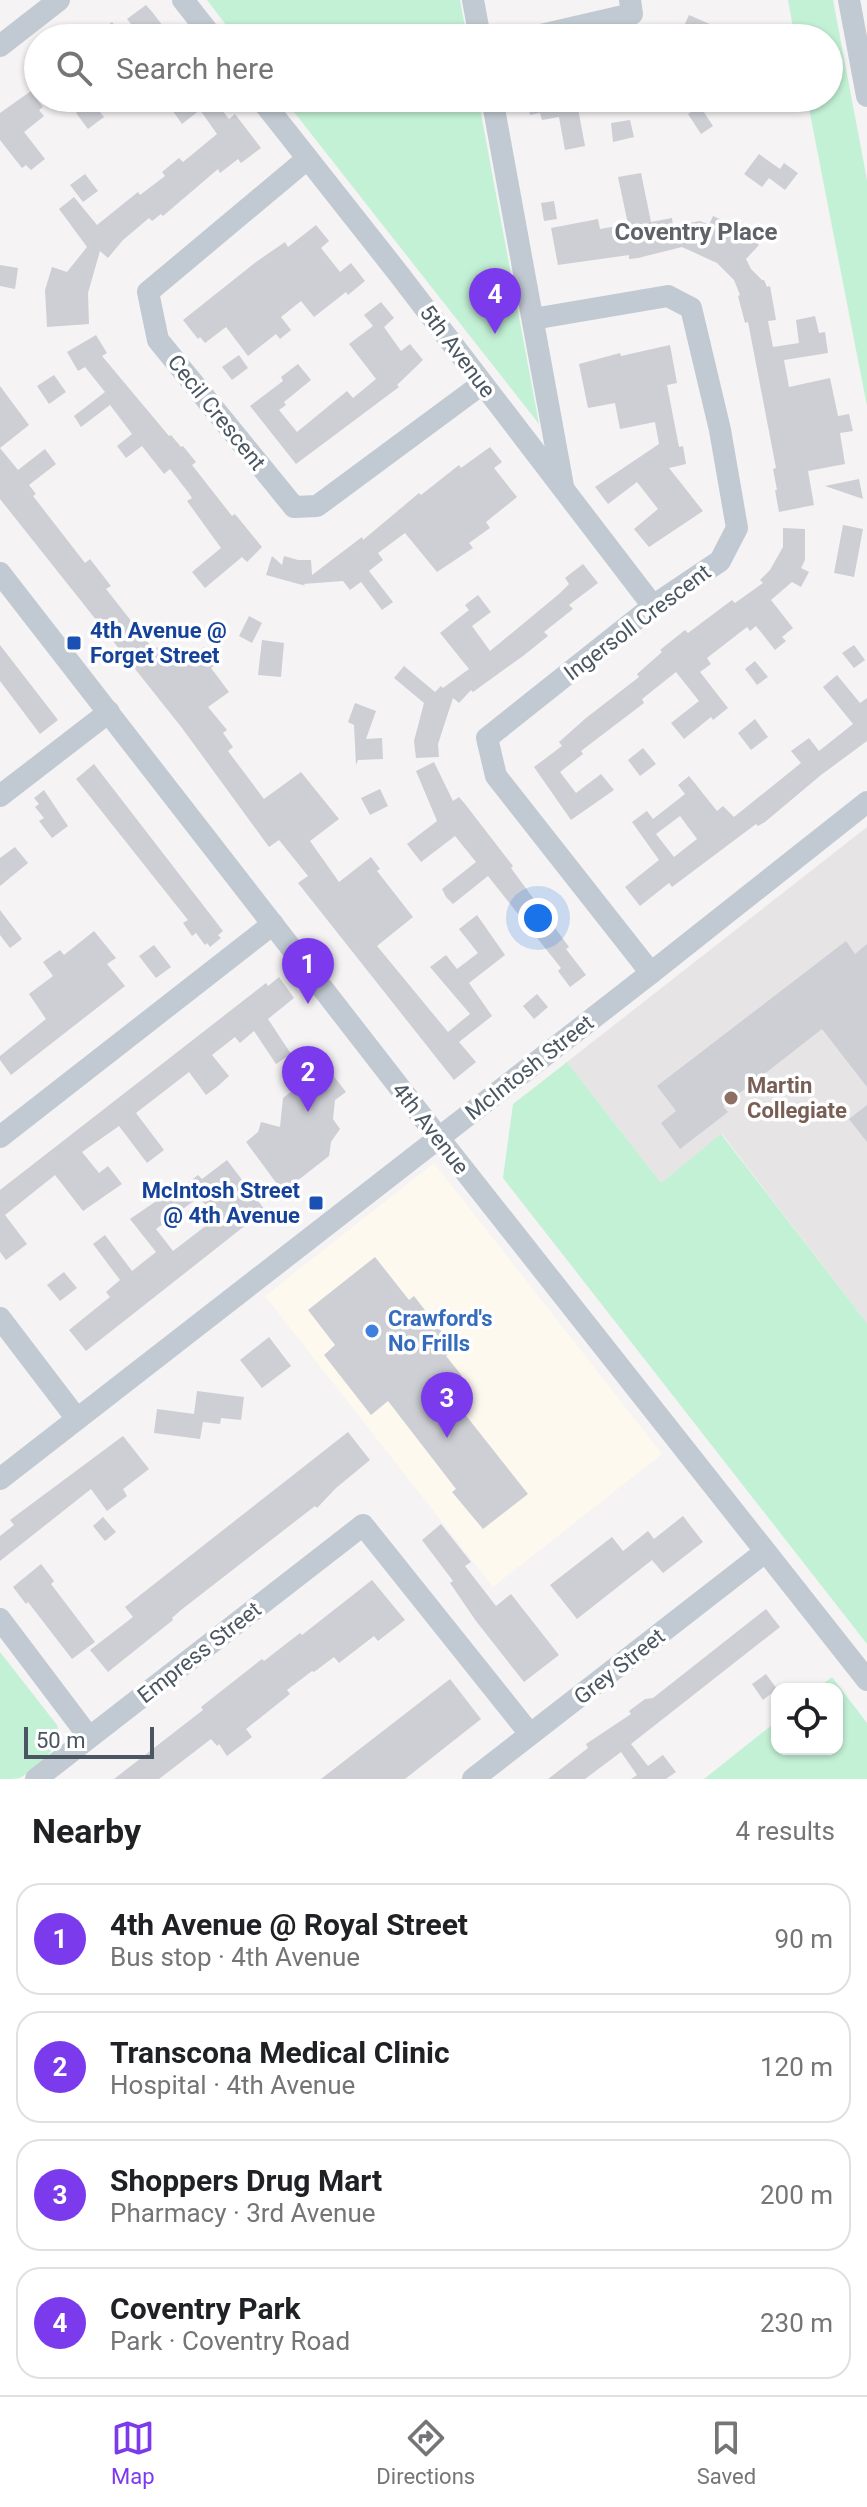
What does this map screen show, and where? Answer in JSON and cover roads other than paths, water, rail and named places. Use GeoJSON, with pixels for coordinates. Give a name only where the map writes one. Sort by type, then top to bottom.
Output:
{"type":"FeatureCollection","features":[{"type":"Feature","properties":{"kind":"street"},"geometry":{"type":"LineString","coordinates":[[28,24],[59,0]]}},
{"type":"Feature","properties":{"kind":"street"},"geometry":{"type":"LineString","coordinates":[[183,0],[202,24]]}},
{"type":"Feature","properties":{"kind":"street"},"geometry":{"type":"LineString","coordinates":[[473,0],[477,24]]}},
{"type":"Feature","properties":{"kind":"street"},"geometry":{"type":"LineString","coordinates":[[589,24],[632,14],[630,0]]}},
{"type":"Feature","properties":{"kind":"street"},"geometry":{"type":"LineString","coordinates":[[849,0],[867,96]]}},
{"type":"Feature","properties":{"kind":"street"},"geometry":{"type":"LineString","coordinates":[[861,0],[867,29]]}},
{"type":"Feature","properties":{"kind":"street"},"geometry":{"type":"LineString","coordinates":[[0,46],[24,27]]}},
{"type":"Feature","properties":{"kind":"street","name":"5th Avenue"},"geometry":{"type":"LineString","coordinates":[[271,112],[653,606]]}},
{"type":"Feature","properties":{"kind":"street"},"geometry":{"type":"LineString","coordinates":[[495,112],[564,491]]}},
{"type":"Feature","properties":{"kind":"street","name":"Cecil Crescent"},"geometry":{"type":"LineString","coordinates":[[307,159],[148,292],[158,340],[294,507],[317,506],[482,384]]}},
{"type":"Feature","properties":{"kind":"street","name":"Ingersoll Crescent"},"geometry":{"type":"LineString","coordinates":[[533,319],[668,296],[691,308],[720,430],[737,528],[720,561],[653,606],[487,738],[496,776],[651,973]]}},
{"type":"Feature","properties":{"kind":"street","name":"4th Avenue"},"geometry":{"type":"LineString","coordinates":[[0,573],[438,1137],[867,1680]]}},
{"type":"Feature","properties":{"kind":"street"},"geometry":{"type":"LineString","coordinates":[[0,796],[109,712]]}},
{"type":"Feature","properties":{"kind":"street","name":"McIntosh Street"},"geometry":{"type":"LineString","coordinates":[[0,1479],[867,802]]}},
{"type":"Feature","properties":{"kind":"street"},"geometry":{"type":"LineString","coordinates":[[0,1137],[273,924]]}},
{"type":"Feature","properties":{"kind":"street"},"geometry":{"type":"LineString","coordinates":[[0,1318],[77,1419]]}},
{"type":"Feature","properties":{"kind":"street","name":"Empress Street"},"geometry":{"type":"LineString","coordinates":[[36,1779],[363,1525],[530,1734]]}},
{"type":"Feature","properties":{"kind":"street","name":"Grey Street"},"geometry":{"type":"LineString","coordinates":[[473,1779],[765,1552]]}},
{"type":"Feature","properties":{"kind":"street"},"geometry":{"type":"LineString","coordinates":[[0,1619],[89,1737]]}},
{"type":"Feature","properties":{"kind":"place","name":"Coventry Park"},"geometry":{"type":"Point","coordinates":[495,334]}},
{"type":"Feature","properties":{"kind":"place","name":"4th Avenue @ Forget Street"},"geometry":{"type":"Point","coordinates":[74,643]}},
{"type":"Feature","properties":{"kind":"place","name":"4th Avenue @ Royal Street"},"geometry":{"type":"Point","coordinates":[308,1004]}},
{"type":"Feature","properties":{"kind":"place","name":"Martin Collegiate"},"geometry":{"type":"Point","coordinates":[731,1098]}},
{"type":"Feature","properties":{"kind":"place","name":"Transcona Medical Clinic"},"geometry":{"type":"Point","coordinates":[308,1112]}},
{"type":"Feature","properties":{"kind":"place","name":"McIntosh Street @ 4th Avenue"},"geometry":{"type":"Point","coordinates":[316,1203]}},
{"type":"Feature","properties":{"kind":"place","name":"Crawford's No Frills"},"geometry":{"type":"Point","coordinates":[372,1331]}},
{"type":"Feature","properties":{"kind":"place","name":"Shoppers Drug Mart"},"geometry":{"type":"Point","coordinates":[447,1438]}},
{"type":"Feature","properties":{"kind":"district","name":"Coventry Place"},"geometry":{"type":"Point","coordinates":[696,232]}}]}
